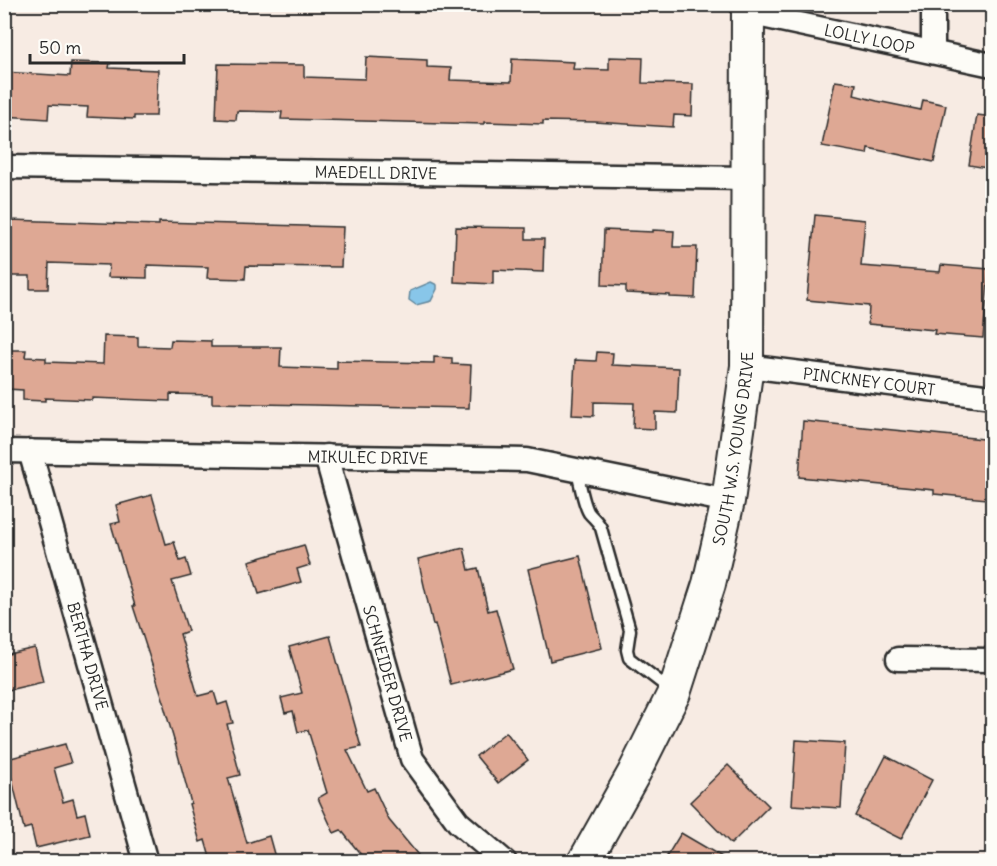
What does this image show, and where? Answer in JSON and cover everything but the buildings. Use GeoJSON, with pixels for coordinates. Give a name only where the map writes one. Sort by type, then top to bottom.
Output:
{"type":"FeatureCollection","features":[{"type":"Feature","properties":{"kind":"main road","name":"SOUTH W.S. YOUNG DRIVE"},"geometry":{"type":"LineString","coordinates":[[584,861],[634,773],[674,693],[709,584],[728,501],[747,366],[748,9]]}},
{"type":"Feature","properties":{"kind":"street"},"geometry":{"type":"LineString","coordinates":[[933,4],[933,52]]}},
{"type":"Feature","properties":{"kind":"street","name":"LOLLY LOOP"},"geometry":{"type":"LineString","coordinates":[[748,9],[993,65]]}},
{"type":"Feature","properties":{"kind":"street","name":"MAEDELL DRIVE"},"geometry":{"type":"LineString","coordinates":[[4,167],[747,178]]}},
{"type":"Feature","properties":{"kind":"street","name":"PINCKNEY COURT"},"geometry":{"type":"LineString","coordinates":[[747,366],[993,397]]}},
{"type":"Feature","properties":{"kind":"street","name":"MIKULEC DRIVE"},"geometry":{"type":"LineString","coordinates":[[4,451],[527,460],[728,501]]}},
{"type":"Feature","properties":{"kind":"street","name":"BERTHA DRIVE"},"geometry":{"type":"LineString","coordinates":[[30,451],[146,861]]}},
{"type":"Feature","properties":{"kind":"street","name":"SCHNEIDER DRIVE"},"geometry":{"type":"LineString","coordinates":[[326,456],[412,759],[458,822],[505,861]]}},
{"type":"Feature","properties":{"kind":"street"},"geometry":{"type":"LineString","coordinates":[[898,659],[993,660]]}},
{"type":"Feature","properties":{"kind":"lane"},"geometry":{"type":"LineString","coordinates":[[576,469],[589,513],[597,520],[601,528],[627,619],[630,630],[627,650],[629,658],[674,693]]}},
{"type":"Feature","properties":{"kind":"water"},"geometry":{"type":"Polygon","coordinates":[[[431,282],[437,285],[437,289],[431,301],[416,305],[409,300],[410,291],[431,282]]]}}]}
